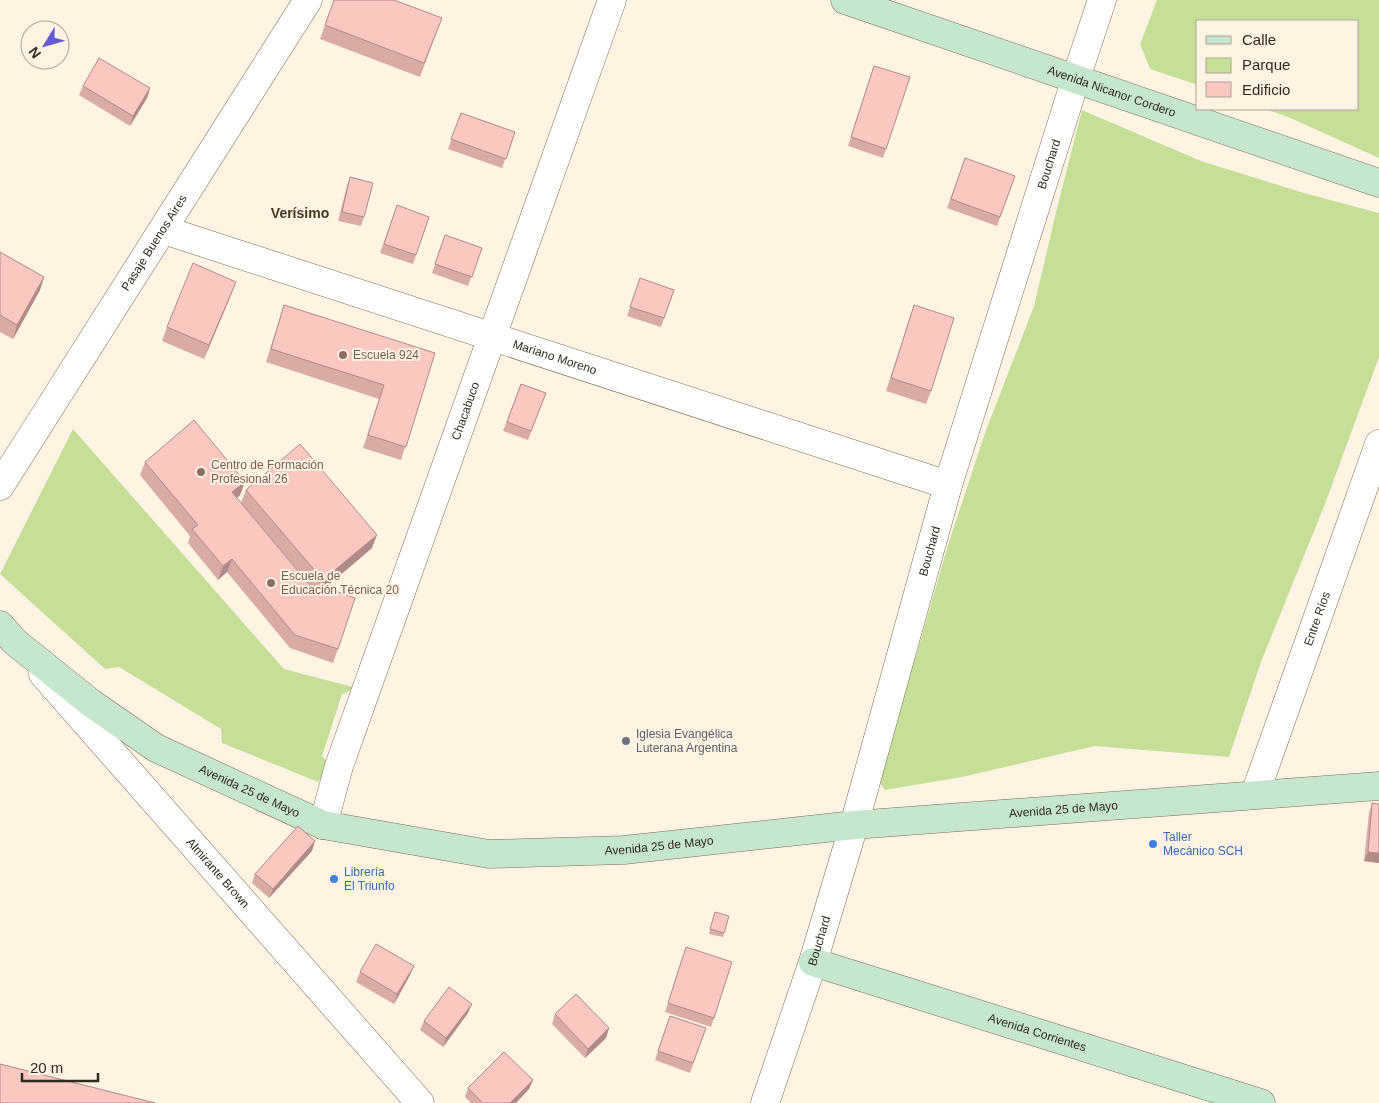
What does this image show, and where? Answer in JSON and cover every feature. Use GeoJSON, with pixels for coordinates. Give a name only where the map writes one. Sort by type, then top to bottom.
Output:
{"type":"FeatureCollection","features":[{"type":"Feature","properties":{"kind":"main road","name":"Avenida Nicanor Cordero"},"geometry":{"type":"LineString","coordinates":[[845,0],[1379,183]]}},
{"type":"Feature","properties":{"kind":"main road","name":"Avenida 25 de Mayo"},"geometry":{"type":"LineString","coordinates":[[8,634],[91,703],[156,748],[323,825],[489,854],[624,850],[854,825],[1379,786]]}},
{"type":"Feature","properties":{"kind":"main road","name":"Avenida Corrientes"},"geometry":{"type":"LineString","coordinates":[[813,962],[1261,1103]]}},
{"type":"Feature","properties":{"kind":"street","name":"Pasaje Buenos Aires"},"geometry":{"type":"LineString","coordinates":[[0,486],[308,0]]}},
{"type":"Feature","properties":{"kind":"street","name":"Chacabuco"},"geometry":{"type":"LineString","coordinates":[[323,825],[339,766],[612,0]]}},
{"type":"Feature","properties":{"kind":"street","name":"Bouchard"},"geometry":{"type":"LineString","coordinates":[[765,1103],[813,962],[854,825],[948,485],[1102,0]]}},
{"type":"Feature","properties":{"kind":"street","name":"Mariano Moreno"},"geometry":{"type":"LineString","coordinates":[[164,230],[948,485]]}},
{"type":"Feature","properties":{"kind":"street","name":"Entre Ríos"},"geometry":{"type":"LineString","coordinates":[[1255,794],[1379,444]]}},
{"type":"Feature","properties":{"kind":"street","name":"Almirante Brown"},"geometry":{"type":"LineString","coordinates":[[8,634],[420,1103]]}},
{"type":"Feature","properties":{"kind":"green space"},"geometry":{"type":"Polygon","coordinates":[[[1157,0],[1379,0],[1379,158],[1288,117],[1268,110],[1359,110],[1359,20],[1196,20],[1196,84],[1150,69],[1140,44],[1157,0]]]}},
{"type":"Feature","properties":{"kind":"green space"},"geometry":{"type":"Polygon","coordinates":[[[1082,110],[1201,161],[1304,193],[1379,213],[1379,357],[1325,504],[1261,662],[1229,757],[1095,746],[962,777],[885,790],[874,774],[914,663],[948,545],[985,433],[1034,306],[1082,110]]]}},
{"type":"Feature","properties":{"kind":"green space"},"geometry":{"type":"Polygon","coordinates":[[[73,429],[284,669],[357,688],[342,694],[322,756],[332,767],[318,782],[222,743],[221,729],[119,667],[105,669],[0,574],[73,429]]]}},
{"type":"Feature","properties":{"kind":"building"},"geometry":{"type":"Polygon","coordinates":[[[334,0],[394,0],[442,18],[424,63],[325,25],[334,0]]]}},
{"type":"Feature","properties":{"kind":"building"},"geometry":{"type":"Polygon","coordinates":[[[99,58],[150,88],[133,116],[83,86],[99,58]]]}},
{"type":"Feature","properties":{"kind":"building"},"geometry":{"type":"Polygon","coordinates":[[[874,66],[910,77],[886,149],[851,137],[874,66]]]}},
{"type":"Feature","properties":{"kind":"building"},"geometry":{"type":"Polygon","coordinates":[[[461,113],[515,132],[506,159],[451,139],[461,113]]]}},
{"type":"Feature","properties":{"kind":"building"},"geometry":{"type":"Polygon","coordinates":[[[965,158],[1015,176],[1000,217],[951,199],[965,158]]]}},
{"type":"Feature","properties":{"kind":"building"},"geometry":{"type":"Polygon","coordinates":[[[350,177],[373,183],[364,217],[342,212],[350,177]]]}},
{"type":"Feature","properties":{"kind":"building"},"geometry":{"type":"Polygon","coordinates":[[[397,205],[429,217],[416,255],[384,244],[397,205]]]}},
{"type":"Feature","properties":{"kind":"building"},"geometry":{"type":"Polygon","coordinates":[[[445,235],[482,248],[472,277],[435,264],[445,235]]]}},
{"type":"Feature","properties":{"kind":"building"},"geometry":{"type":"Polygon","coordinates":[[[0,252],[44,277],[17,325],[0,315],[0,252]]]}},
{"type":"Feature","properties":{"kind":"building"},"geometry":{"type":"Polygon","coordinates":[[[193,263],[236,282],[209,345],[167,327],[193,263]]]}},
{"type":"Feature","properties":{"kind":"building"},"geometry":{"type":"Polygon","coordinates":[[[640,278],[674,290],[664,318],[630,307],[640,278]]]}},
{"type":"Feature","properties":{"kind":"building"},"geometry":{"type":"Polygon","coordinates":[[[284,305],[435,353],[406,447],[368,435],[384,385],[271,349],[284,305]]]}},
{"type":"Feature","properties":{"kind":"building"},"geometry":{"type":"Polygon","coordinates":[[[914,305],[954,318],[931,391],[891,378],[914,305]]]}},
{"type":"Feature","properties":{"kind":"building"},"geometry":{"type":"Polygon","coordinates":[[[521,384],[546,393],[531,431],[507,422],[521,384]]]}},
{"type":"Feature","properties":{"kind":"building"},"geometry":{"type":"Polygon","coordinates":[[[194,420],[245,482],[232,492],[318,595],[321,586],[355,598],[338,649],[295,635],[232,559],[223,566],[192,529],[198,525],[145,462],[194,420]]]}},
{"type":"Feature","properties":{"kind":"building"},"geometry":{"type":"Polygon","coordinates":[[[300,444],[377,535],[323,580],[246,490],[300,444]]]}},
{"type":"Feature","properties":{"kind":"building"},"geometry":{"type":"Polygon","coordinates":[[[1372,803],[1379,804],[1379,853],[1368,852],[1372,803]]]}},
{"type":"Feature","properties":{"kind":"building"},"geometry":{"type":"Polygon","coordinates":[[[298,826],[315,841],[273,889],[255,874],[298,826]]]}},
{"type":"Feature","properties":{"kind":"building"},"geometry":{"type":"Polygon","coordinates":[[[715,912],[729,916],[724,933],[710,929],[715,912]]]}},
{"type":"Feature","properties":{"kind":"building"},"geometry":{"type":"Polygon","coordinates":[[[376,944],[414,966],[397,994],[360,972],[376,944]]]}},
{"type":"Feature","properties":{"kind":"building"},"geometry":{"type":"Polygon","coordinates":[[[686,947],[732,962],[714,1018],[668,1003],[686,947]]]}},
{"type":"Feature","properties":{"kind":"building"},"geometry":{"type":"Polygon","coordinates":[[[449,987],[472,1004],[446,1038],[424,1021],[449,987]]]}},
{"type":"Feature","properties":{"kind":"building"},"geometry":{"type":"Polygon","coordinates":[[[576,994],[609,1028],[588,1049],[555,1014],[576,994]]]}},
{"type":"Feature","properties":{"kind":"building"},"geometry":{"type":"Polygon","coordinates":[[[670,1016],[706,1028],[693,1063],[658,1051],[670,1016]]]}},
{"type":"Feature","properties":{"kind":"building"},"geometry":{"type":"Polygon","coordinates":[[[504,1052],[533,1080],[510,1103],[483,1103],[468,1088],[504,1052]]]}},
{"type":"Feature","properties":{"kind":"building"},"geometry":{"type":"Polygon","coordinates":[[[0,1064],[155,1103],[0,1103],[0,1064]]]}},
{"type":"Feature","properties":{"kind":"place","name":"Escuela 924"},"geometry":{"type":"Point","coordinates":[343,355]}},
{"type":"Feature","properties":{"kind":"place","name":"Centro de Formación Profesional 26"},"geometry":{"type":"Point","coordinates":[201,472]}},
{"type":"Feature","properties":{"kind":"place","name":"Escuela de Educación Técnica 20"},"geometry":{"type":"Point","coordinates":[271,583]}},
{"type":"Feature","properties":{"kind":"place","name":"Iglesia Evangélica Luterana Argentina"},"geometry":{"type":"Point","coordinates":[626,741]}},
{"type":"Feature","properties":{"kind":"place","name":"Taller Mecánico SCH"},"geometry":{"type":"Point","coordinates":[1153,844]}},
{"type":"Feature","properties":{"kind":"place","name":"Librería El Triunfo"},"geometry":{"type":"Point","coordinates":[334,879]}},
{"type":"Feature","properties":{"kind":"district","name":"Verísimo"},"geometry":{"type":"Point","coordinates":[300,213]}}]}
